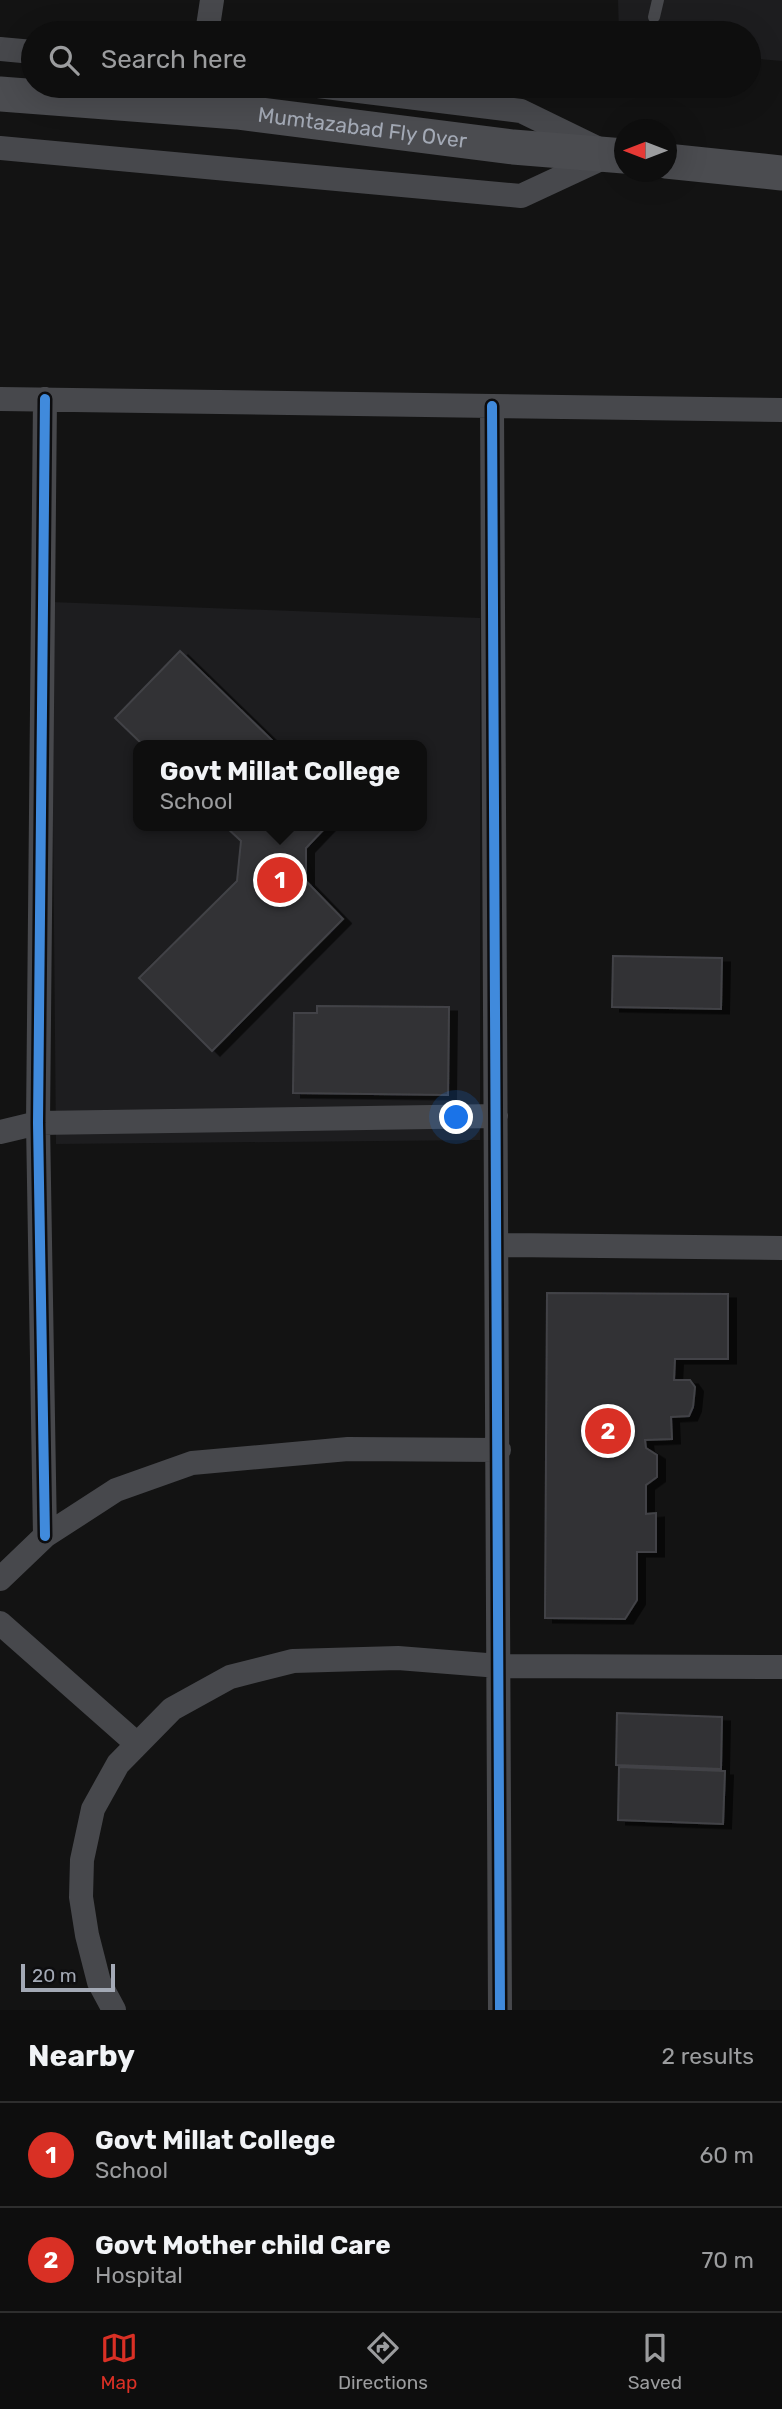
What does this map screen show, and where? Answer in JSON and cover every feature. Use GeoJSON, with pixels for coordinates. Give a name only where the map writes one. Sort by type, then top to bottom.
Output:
{"type":"FeatureCollection","features":[{"type":"Feature","properties":{"kind":"main road","name":"Mumtazabad Fly Over"},"geometry":{"type":"LineString","coordinates":[[0,94],[21,96]]}},
{"type":"Feature","properties":{"kind":"main road","name":"Mumtazabad Fly Over"},"geometry":{"type":"LineString","coordinates":[[52,98],[236,112],[513,147],[614,155]]}},
{"type":"Feature","properties":{"kind":"main road"},"geometry":{"type":"LineString","coordinates":[[677,161],[782,173]]}},
{"type":"Feature","properties":{"kind":"street"},"geometry":{"type":"LineString","coordinates":[[209,21],[212,0]]}},
{"type":"Feature","properties":{"kind":"street"},"geometry":{"type":"LineString","coordinates":[[0,48],[21,51]]}},
{"type":"Feature","properties":{"kind":"street"},"geometry":{"type":"LineString","coordinates":[[415,98],[521,111],[614,154]]}},
{"type":"Feature","properties":{"kind":"street"},"geometry":{"type":"LineString","coordinates":[[0,148],[521,196],[614,156]]}},
{"type":"Feature","properties":{"kind":"street"},"geometry":{"type":"LineString","coordinates":[[0,399],[782,410]]}},
{"type":"Feature","properties":{"kind":"street"},"geometry":{"type":"LineString","coordinates":[[44,399],[38,1124],[44,1536]]}},
{"type":"Feature","properties":{"kind":"street"},"geometry":{"type":"LineString","coordinates":[[492,406],[500,2010]]}},
{"type":"Feature","properties":{"kind":"street"},"geometry":{"type":"LineString","coordinates":[[0,1132],[38,1124],[496,1116]]}},
{"type":"Feature","properties":{"kind":"street"},"geometry":{"type":"LineString","coordinates":[[496,1245],[782,1248]]}},
{"type":"Feature","properties":{"kind":"street"},"geometry":{"type":"LineString","coordinates":[[0,1579],[44,1536],[116,1490],[192,1463],[348,1449],[499,1450]]}},
{"type":"Feature","properties":{"kind":"street"},"geometry":{"type":"LineString","coordinates":[[0,1623],[137,1744]]}},
{"type":"Feature","properties":{"kind":"street"},"geometry":{"type":"LineString","coordinates":[[114,2010],[99,1982],[81,1897],[82,1860],[93,1809],[118,1764],[172,1709],[230,1677],[293,1661],[398,1658],[499,1666],[782,1667]]}},
{"type":"Feature","properties":{"kind":"lane"},"geometry":{"type":"LineString","coordinates":[[654,17],[657,0]]}},
{"type":"Feature","properties":{"kind":"shaded area"},"geometry":{"type":"Polygon","coordinates":[[[618,0],[782,0],[782,61],[761,59],[761,21],[619,21],[618,0]]]}},
{"type":"Feature","properties":{"kind":"shaded area"},"geometry":{"type":"Polygon","coordinates":[[[51,602],[480,618],[480,1140],[56,1144],[51,602]]]}},
{"type":"Feature","properties":{"kind":"building"},"geometry":{"type":"Polygon","coordinates":[[[180,651],[272,740],[138,740],[115,718],[180,651]]]}},
{"type":"Feature","properties":{"kind":"building"},"geometry":{"type":"Polygon","coordinates":[[[230,831],[322,831],[306,848],[306,881],[343,919],[212,1051],[139,978],[237,881],[241,841],[230,831]]]}},
{"type":"Feature","properties":{"kind":"building"},"geometry":{"type":"Polygon","coordinates":[[[613,956],[722,958],[721,1009],[612,1007],[613,956]]]}},
{"type":"Feature","properties":{"kind":"building"},"geometry":{"type":"Polygon","coordinates":[[[317,1006],[449,1007],[448,1095],[293,1093],[294,1013],[317,1013],[317,1006]]]}},
{"type":"Feature","properties":{"kind":"building"},"geometry":{"type":"Polygon","coordinates":[[[547,1293],[728,1294],[728,1359],[675,1359],[674,1380],[690,1380],[695,1387],[693,1407],[689,1416],[671,1417],[672,1439],[645,1440],[646,1448],[657,1455],[657,1477],[646,1485],[646,1514],[656,1513],[656,1552],[637,1552],[637,1600],[625,1619],[545,1618],[547,1293]]]}},
{"type":"Feature","properties":{"kind":"building"},"geometry":{"type":"Polygon","coordinates":[[[617,1713],[722,1717],[721,1769],[616,1765],[617,1713]]]}},
{"type":"Feature","properties":{"kind":"building"},"geometry":{"type":"Polygon","coordinates":[[[619,1767],[725,1771],[723,1824],[618,1820],[619,1767]]]}},
{"type":"Feature","properties":{"kind":"cycle path"},"geometry":{"type":"LineString","coordinates":[[45,399],[38,1123],[45,1536]]}},
{"type":"Feature","properties":{"kind":"cycle path"},"geometry":{"type":"LineString","coordinates":[[492,406],[500,2010]]}},
{"type":"Feature","properties":{"kind":"place","name":"Govt Millat College"},"geometry":{"type":"Point","coordinates":[280,880]}},
{"type":"Feature","properties":{"kind":"place","name":"Govt Mother child Care"},"geometry":{"type":"Point","coordinates":[608,1431]}}]}
